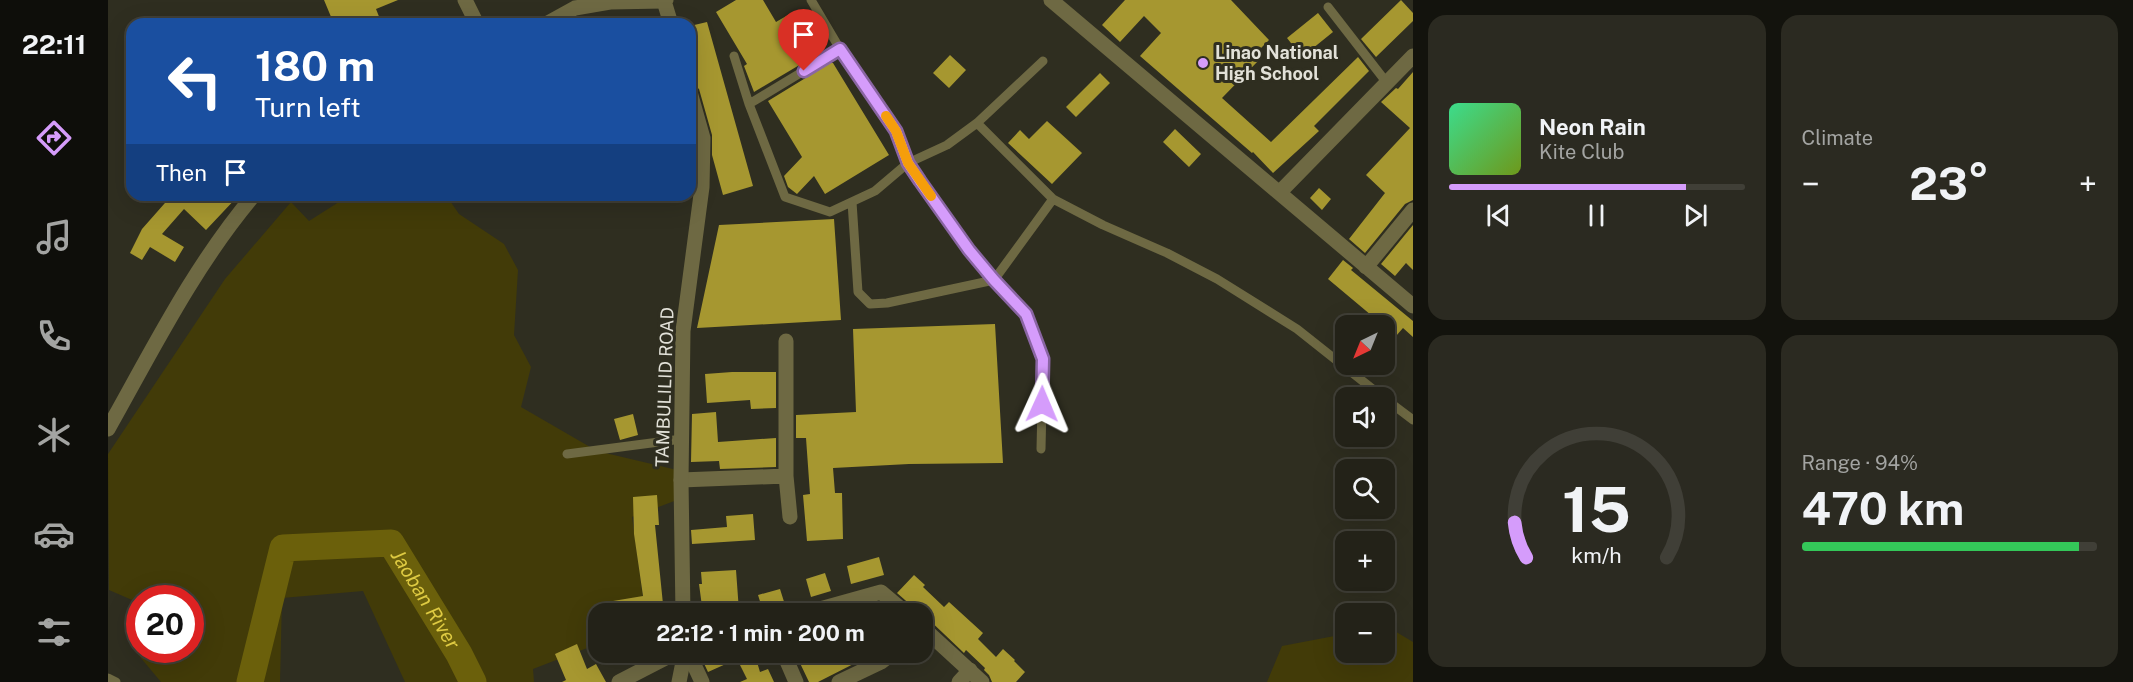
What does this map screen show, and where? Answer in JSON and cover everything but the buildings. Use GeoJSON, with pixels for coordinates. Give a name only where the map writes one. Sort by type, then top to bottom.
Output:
{"type":"FeatureCollection","features":[{"type":"Feature","properties":{"kind":"street"},"geometry":{"type":"LineString","coordinates":[[465,0],[474,18]]}},
{"type":"Feature","properties":{"kind":"street"},"geometry":{"type":"LineString","coordinates":[[557,18],[575,8],[610,2],[665,0],[670,18]]}},
{"type":"Feature","properties":{"kind":"street"},"geometry":{"type":"LineString","coordinates":[[1051,0],[1366,267],[1412,303]]}},
{"type":"Feature","properties":{"kind":"street"},"geometry":{"type":"LineString","coordinates":[[1279,193],[1413,56]]}},
{"type":"Feature","properties":{"kind":"street","name":"TAMBULILID ROAD"},"geometry":{"type":"LineString","coordinates":[[683,603],[681,480],[683,331],[702,188],[703,158],[703,138],[696,113]]}},
{"type":"Feature","properties":{"kind":"street"},"geometry":{"type":"LineString","coordinates":[[108,429],[192,280],[214,245],[249,201]]}},
{"type":"Feature","properties":{"kind":"street"},"geometry":{"type":"LineString","coordinates":[[1366,267],[1413,210]]}},
{"type":"Feature","properties":{"kind":"street"},"geometry":{"type":"LineString","coordinates":[[786,341],[786,476],[790,517]]}},
{"type":"Feature","properties":{"kind":"street"},"geometry":{"type":"LineString","coordinates":[[681,480],[786,476]]}},
{"type":"Feature","properties":{"kind":"street"},"geometry":{"type":"LineString","coordinates":[[842,603],[881,592],[894,603]]}},
{"type":"Feature","properties":{"kind":"street"},"geometry":{"type":"LineString","coordinates":[[933,637],[982,682]]}},
{"type":"Feature","properties":{"kind":"street"},"geometry":{"type":"LineString","coordinates":[[619,682],[656,663]]}},
{"type":"Feature","properties":{"kind":"street"},"geometry":{"type":"LineString","coordinates":[[679,682],[683,663]]}},
{"type":"Feature","properties":{"kind":"street"},"geometry":{"type":"LineString","coordinates":[[692,663],[702,682]]}},
{"type":"Feature","properties":{"kind":"street"},"geometry":{"type":"LineString","coordinates":[[788,663],[796,682]]}},
{"type":"Feature","properties":{"kind":"street"},"geometry":{"type":"LineString","coordinates":[[839,682],[879,663]]}},
{"type":"Feature","properties":{"kind":"street"},"geometry":{"type":"LineString","coordinates":[[958,682],[970,670]]}},
{"type":"Feature","properties":{"kind":"lane"},"geometry":{"type":"LineString","coordinates":[[811,0],[840,49],[896,131],[908,163],[969,250],[1026,314],[1043,359],[1041,449]]}},
{"type":"Feature","properties":{"kind":"lane"},"geometry":{"type":"LineString","coordinates":[[1328,7],[1387,82]]}},
{"type":"Feature","properties":{"kind":"lane"},"geometry":{"type":"LineString","coordinates":[[748,104],[840,49]]}},
{"type":"Feature","properties":{"kind":"lane"},"geometry":{"type":"LineString","coordinates":[[734,56],[748,104],[785,197],[830,212],[875,191],[908,163],[947,145],[977,123],[1043,61]]}},
{"type":"Feature","properties":{"kind":"lane"},"geometry":{"type":"LineString","coordinates":[[977,123],[1053,199],[1103,225],[1167,252],[1217,279],[1298,329],[1370,387]]}},
{"type":"Feature","properties":{"kind":"lane"},"geometry":{"type":"LineString","coordinates":[[852,202],[858,292],[870,304],[888,303],[994,280],[1053,199]]}},
{"type":"Feature","properties":{"kind":"lane"},"geometry":{"type":"LineString","coordinates":[[1395,406],[1413,420]]}},
{"type":"Feature","properties":{"kind":"lane"},"geometry":{"type":"LineString","coordinates":[[567,454],[682,439]]}},
{"type":"Feature","properties":{"kind":"lane"},"geometry":{"type":"LineString","coordinates":[[108,678],[116,682]]}},
{"type":"Feature","properties":{"kind":"shaded area"},"geometry":{"type":"Polygon","coordinates":[[[341,201],[450,201],[459,214],[504,244],[518,270],[514,335],[531,367],[521,407],[597,451],[677,470],[677,500],[632,517],[643,599],[631,603],[588,603],[588,648],[533,669],[534,682],[405,682],[363,591],[282,598],[280,682],[161,682],[145,663],[204,663],[204,585],[126,585],[126,597],[109,590],[108,454],[225,279],[291,202],[309,221],[341,201]]]}},
{"type":"Feature","properties":{"kind":"shaded area"},"geometry":{"type":"Polygon","coordinates":[[[1395,631],[1413,642],[1413,682],[1267,682],[1282,646],[1335,636],[1335,663],[1395,663],[1395,631]]]}},
{"type":"Feature","properties":{"kind":"waterway","name":"Jaoban River"},"geometry":{"type":"LineString","coordinates":[[250,682],[283,548],[391,543],[459,654],[473,682]]}},
{"type":"Feature","properties":{"kind":"slow traffic"},"geometry":{"type":"LineString","coordinates":[[886,116],[896,131],[908,163],[931,196]]}},
{"type":"Feature","properties":{"kind":"place","name":"Linao National High School"},"geometry":{"type":"Point","coordinates":[1203,63]}},
{"type":"Feature","properties":{"kind":"route"},"geometry":{"type":"LineString","coordinates":[[804,71],[840,49],[896,131],[908,163],[920,181],[969,250],[1026,314],[1043,359],[1042,404]]}}]}
